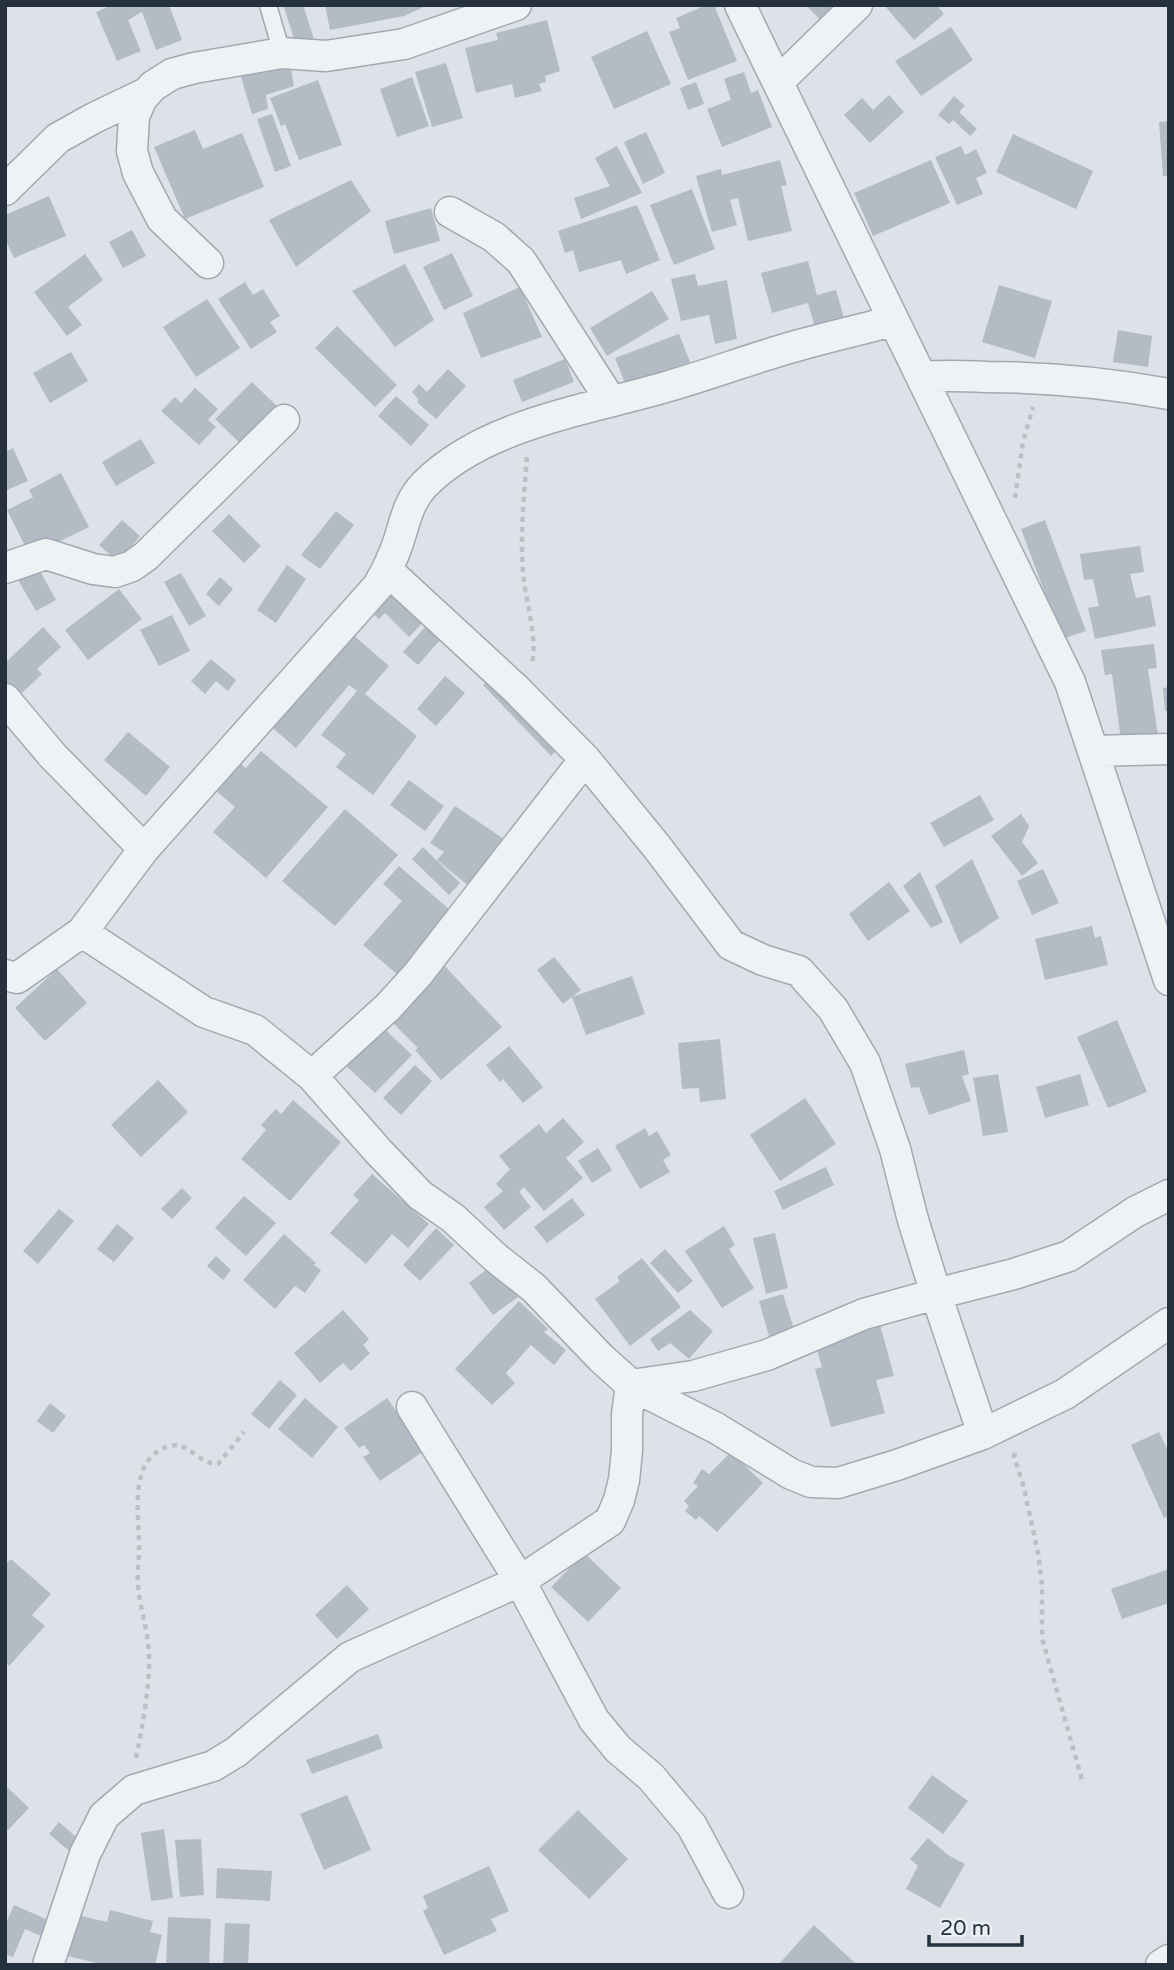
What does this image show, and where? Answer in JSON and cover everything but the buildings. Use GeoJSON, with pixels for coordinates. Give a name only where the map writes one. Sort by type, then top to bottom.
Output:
{"type":"FeatureCollection","features":[{"type":"Feature","properties":{"kind":"street"},"geometry":{"type":"LineString","coordinates":[[208,263],[162,219],[138,173],[132,151],[134,116],[146,93],[153,86],[172,74],[282,53],[326,56],[404,44],[516,5]]}},
{"type":"Feature","properties":{"kind":"street"},"geometry":{"type":"LineString","coordinates":[[740,5],[1070,682],[1169,980]]}},
{"type":"Feature","properties":{"kind":"street"},"geometry":{"type":"LineString","coordinates":[[778,82],[857,5]]}},
{"type":"Feature","properties":{"kind":"street"},"geometry":{"type":"LineString","coordinates":[[5,190],[58,138],[146,93]]}},
{"type":"Feature","properties":{"kind":"street"},"geometry":{"type":"LineString","coordinates":[[450,212],[494,237],[521,261],[611,401]]}},
{"type":"Feature","properties":{"kind":"street"},"geometry":{"type":"LineString","coordinates":[[5,975],[17,978],[82,932],[144,849],[371,594],[388,570],[409,505],[441,469],[474,449],[529,425],[668,387],[795,346],[894,321]]}},
{"type":"Feature","properties":{"kind":"street"},"geometry":{"type":"LineString","coordinates":[[922,377],[948,374],[1044,377],[1121,385],[1169,394]]}},
{"type":"Feature","properties":{"kind":"street"},"geometry":{"type":"LineString","coordinates":[[5,568],[46,554],[93,569],[115,572],[132,566],[146,556],[284,420]]}},
{"type":"Feature","properties":{"kind":"street"},"geometry":{"type":"LineString","coordinates":[[388,570],[516,689],[585,759],[657,847],[731,945],[763,960],[799,971],[833,1009],[865,1063],[895,1149],[913,1220],[983,1434]]}},
{"type":"Feature","properties":{"kind":"street"},"geometry":{"type":"LineString","coordinates":[[5,699],[52,755],[144,849]]}},
{"type":"Feature","properties":{"kind":"street"},"geometry":{"type":"LineString","coordinates":[[1093,751],[1169,749]]}},
{"type":"Feature","properties":{"kind":"street"},"geometry":{"type":"LineString","coordinates":[[312,1076],[388,1007],[418,974],[585,759]]}},
{"type":"Feature","properties":{"kind":"street"},"geometry":{"type":"LineString","coordinates":[[82,932],[204,1012],[255,1030],[312,1076],[420,1195],[453,1218],[496,1258],[534,1288],[601,1358],[631,1385],[705,1422],[791,1474],[811,1482],[838,1483],[983,1434],[1065,1394],[1169,1323]]}},
{"type":"Feature","properties":{"kind":"street"},"geometry":{"type":"LineString","coordinates":[[631,1385],[693,1376],[767,1356],[864,1314],[1069,1256],[1135,1212],[1169,1195]]}},
{"type":"Feature","properties":{"kind":"street"},"geometry":{"type":"LineString","coordinates":[[48,1965],[85,1854],[104,1816],[134,1790],[213,1766],[236,1752],[350,1657],[520,1581],[610,1521],[624,1480],[631,1385]]}},
{"type":"Feature","properties":{"kind":"street"},"geometry":{"type":"LineString","coordinates":[[412,1406],[520,1581],[594,1720],[618,1749],[651,1777],[692,1826],[728,1893]]}},
{"type":"Feature","properties":{"kind":"street"},"geometry":{"type":"LineString","coordinates":[[1161,1965],[1169,1960]]}},
{"type":"Feature","properties":{"kind":"lane"},"geometry":{"type":"LineString","coordinates":[[268,5],[282,53]]}},
{"type":"Feature","properties":{"kind":"path"},"geometry":{"type":"LineString","coordinates":[[1014,504],[1023,442],[1044,377]]}},
{"type":"Feature","properties":{"kind":"path"},"geometry":{"type":"LineString","coordinates":[[516,689],[529,673],[534,649],[523,570],[522,536],[529,425]]}},
{"type":"Feature","properties":{"kind":"path"},"geometry":{"type":"LineString","coordinates":[[1032,1410],[1022,1428],[1014,1457],[1023,1484],[1038,1553],[1042,1585],[1042,1638],[1082,1780]]}},
{"type":"Feature","properties":{"kind":"path"},"geometry":{"type":"LineString","coordinates":[[134,1790],[132,1772],[140,1739],[149,1661],[149,1634],[138,1583],[137,1507],[141,1472],[156,1453],[174,1445],[183,1447],[207,1464],[218,1464],[244,1432]]}}]}
